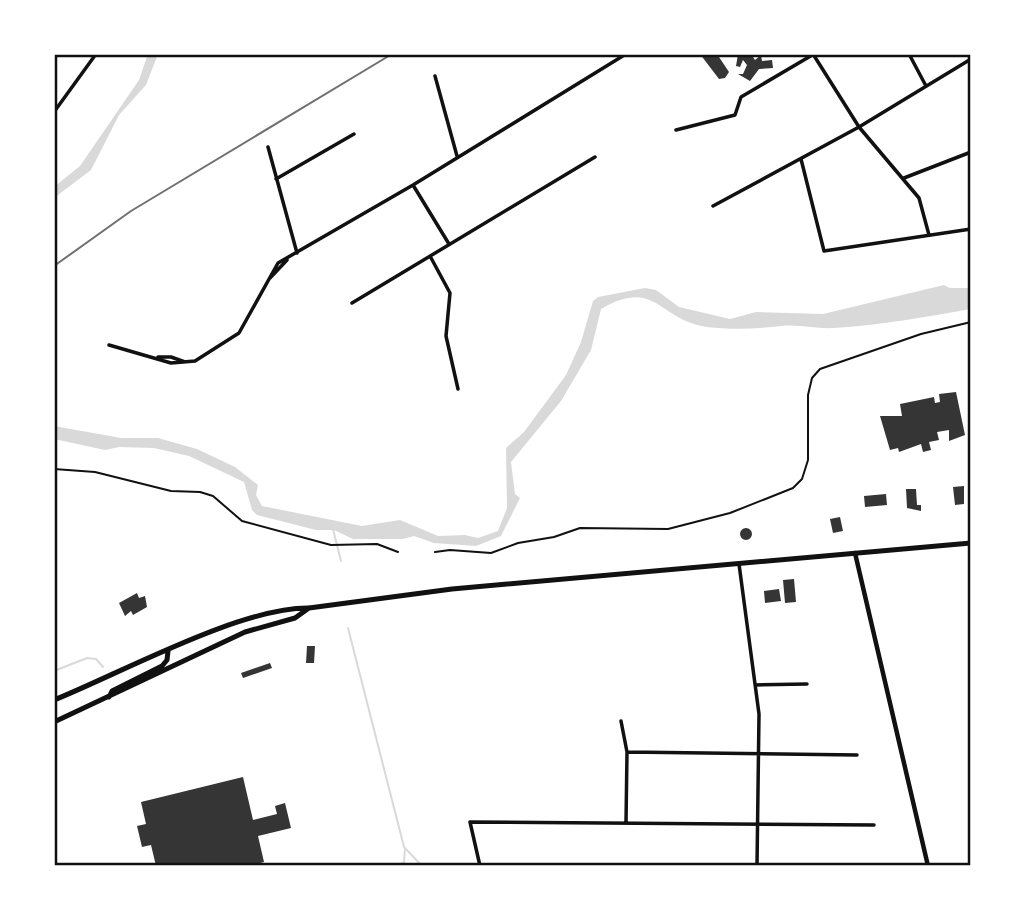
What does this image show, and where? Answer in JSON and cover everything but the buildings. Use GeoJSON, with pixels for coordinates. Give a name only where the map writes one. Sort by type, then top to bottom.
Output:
{"type":"FeatureCollection","features":[{"type":"Feature","properties":{"kind":"highway"},"geometry":{"type":"LineString","coordinates":[[54,700],[168,651],[291,608],[309,608],[397,595],[971,543]]}},
{"type":"Feature","properties":{"kind":"highway"},"geometry":{"type":"LineString","coordinates":[[54,722],[245,632],[295,618],[309,608]]}},
{"type":"Feature","properties":{"kind":"highway"},"geometry":{"type":"LineString","coordinates":[[109,697],[112,691],[162,666],[167,660],[168,651]]}},
{"type":"Feature","properties":{"kind":"main road"},"geometry":{"type":"LineString","coordinates":[[855,554],[928,866]]}},
{"type":"Feature","properties":{"kind":"street"},"geometry":{"type":"LineString","coordinates":[[54,112],[96,54]]}},
{"type":"Feature","properties":{"kind":"street"},"geometry":{"type":"LineString","coordinates":[[108,345],[185,362],[195,361],[236,337],[278,262],[287,260],[413,185],[626,54]]}},
{"type":"Feature","properties":{"kind":"street"},"geometry":{"type":"LineString","coordinates":[[676,130],[735,115],[741,97],[813,54],[859,127],[904,178],[923,205],[929,235]]}},
{"type":"Feature","properties":{"kind":"street"},"geometry":{"type":"LineString","coordinates":[[909,54],[926,86]]}},
{"type":"Feature","properties":{"kind":"street"},"geometry":{"type":"LineString","coordinates":[[713,206],[859,127],[971,59]]}},
{"type":"Feature","properties":{"kind":"street"},"geometry":{"type":"LineString","coordinates":[[435,76],[457,156]]}},
{"type":"Feature","properties":{"kind":"street"},"geometry":{"type":"LineString","coordinates":[[276,179],[354,134]]}},
{"type":"Feature","properties":{"kind":"street"},"geometry":{"type":"LineString","coordinates":[[268,147],[297,254]]}},
{"type":"Feature","properties":{"kind":"street"},"geometry":{"type":"LineString","coordinates":[[904,178],[971,152]]}},
{"type":"Feature","properties":{"kind":"street"},"geometry":{"type":"LineString","coordinates":[[352,303],[595,157]]}},
{"type":"Feature","properties":{"kind":"street"},"geometry":{"type":"LineString","coordinates":[[801,159],[824,251],[971,229]]}},
{"type":"Feature","properties":{"kind":"street"},"geometry":{"type":"LineString","coordinates":[[413,185],[449,244]]}},
{"type":"Feature","properties":{"kind":"street"},"geometry":{"type":"LineString","coordinates":[[430,256],[450,293],[446,336],[458,389]]}},
{"type":"Feature","properties":{"kind":"street"},"geometry":{"type":"LineString","coordinates":[[739,564],[755,685],[758,754],[757,866]]}},
{"type":"Feature","properties":{"kind":"street"},"geometry":{"type":"LineString","coordinates":[[755,685],[807,684]]}},
{"type":"Feature","properties":{"kind":"street"},"geometry":{"type":"LineString","coordinates":[[621,721],[627,752],[626,823]]}},
{"type":"Feature","properties":{"kind":"street"},"geometry":{"type":"LineString","coordinates":[[627,752],[856,755]]}},
{"type":"Feature","properties":{"kind":"street"},"geometry":{"type":"LineString","coordinates":[[480,866],[470,822],[873,825]]}},
{"type":"Feature","properties":{"kind":"path"},"geometry":{"type":"LineString","coordinates":[[435,552],[501,551],[518,543],[554,537],[580,528],[668,529],[730,513],[793,488],[802,479],[808,460],[808,395],[812,378],[820,369],[921,334],[971,322]]}},
{"type":"Feature","properties":{"kind":"path"},"geometry":{"type":"LineString","coordinates":[[54,469],[95,472],[171,491],[200,492],[213,496],[242,521],[331,545],[377,544],[398,552]]}},
{"type":"Feature","properties":{"kind":"shaded area"},"geometry":{"type":"Polygon","coordinates":[[[148,54],[158,54],[146,85],[119,115],[91,170],[54,198],[54,187],[80,166],[139,80],[148,54]]]}},
{"type":"Feature","properties":{"kind":"shaded area"},"geometry":{"type":"Polygon","coordinates":[[[944,285],[950,288],[971,288],[971,309],[851,327],[787,326],[735,329],[691,323],[656,303],[634,297],[619,300],[601,309],[591,350],[561,401],[511,462],[515,494],[520,498],[501,536],[476,546],[434,543],[414,536],[403,539],[353,539],[334,530],[316,530],[257,515],[252,510],[244,482],[189,456],[154,448],[119,447],[105,450],[54,439],[54,426],[121,438],[158,438],[197,449],[235,467],[258,485],[256,495],[262,506],[362,526],[400,520],[438,536],[465,535],[478,538],[498,531],[507,508],[506,448],[524,432],[566,375],[581,342],[593,301],[598,297],[645,288],[656,290],[679,307],[730,319],[756,312],[823,314],[944,285]]]}},
{"type":"Feature","properties":{"kind":"waterway"},"geometry":{"type":"LineString","coordinates":[[333,529],[341,561]]}},
{"type":"Feature","properties":{"kind":"waterway"},"geometry":{"type":"LineString","coordinates":[[348,628],[404,847],[422,866]]}},
{"type":"Feature","properties":{"kind":"waterway"},"geometry":{"type":"LineString","coordinates":[[54,671],[87,658],[96,659],[103,667]]}},
{"type":"Feature","properties":{"kind":"waterway"},"geometry":{"type":"LineString","coordinates":[[397,866],[404,862],[405,848]]}},
{"type":"Feature","properties":{"kind":"railway"},"geometry":{"type":"LineString","coordinates":[[54,266],[131,211],[392,54]]}}]}
